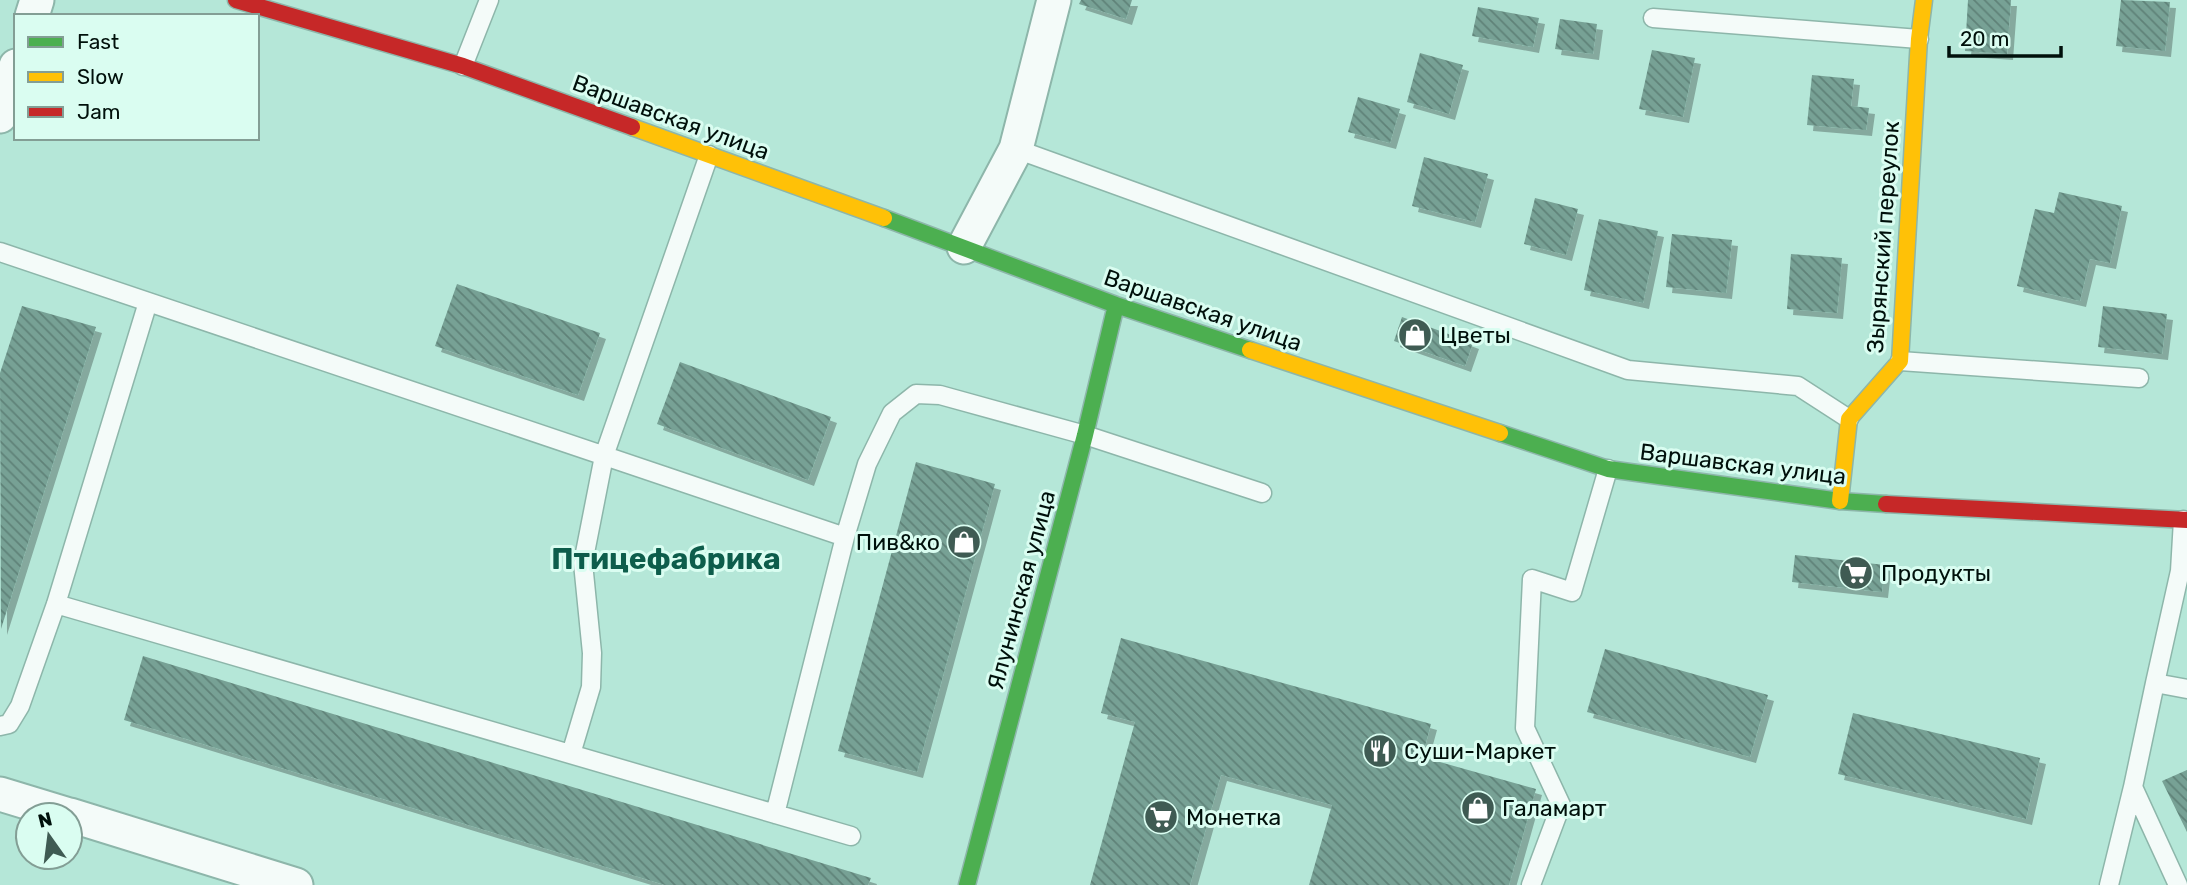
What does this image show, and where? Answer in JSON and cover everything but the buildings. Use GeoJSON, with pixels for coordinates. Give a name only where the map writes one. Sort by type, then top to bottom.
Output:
{"type":"FeatureCollection","features":[{"type":"Feature","properties":{"kind":"main road","name":"Варшавская улица"},"geometry":{"type":"LineString","coordinates":[[236,0],[255,3],[463,66],[964,247],[1116,305],[1608,469],[1840,501],[2185,520]]}},
{"type":"Feature","properties":{"kind":"main road","name":"Зырянский переулок"},"geometry":{"type":"LineString","coordinates":[[1849,419],[1900,361],[1919,39],[1924,0]]}},
{"type":"Feature","properties":{"kind":"main road","name":"Ялунинская улица"},"geometry":{"type":"LineString","coordinates":[[967,885],[1085,435],[1116,305]]}},
{"type":"Feature","properties":{"kind":"main road"},"geometry":{"type":"LineString","coordinates":[[1840,501],[1849,419]]}},
{"type":"Feature","properties":{"kind":"street"},"geometry":{"type":"LineString","coordinates":[[964,247],[1016,149],[1054,0]]}},
{"type":"Feature","properties":{"kind":"street"},"geometry":{"type":"LineString","coordinates":[[0,116],[14,72]]}},
{"type":"Feature","properties":{"kind":"street"},"geometry":{"type":"LineString","coordinates":[[0,794],[23,801]]}},
{"type":"Feature","properties":{"kind":"street"},"geometry":{"type":"LineString","coordinates":[[84,819],[296,885]]}},
{"type":"Feature","properties":{"kind":"lane"},"geometry":{"type":"LineString","coordinates":[[463,66],[489,0]]}},
{"type":"Feature","properties":{"kind":"lane"},"geometry":{"type":"LineString","coordinates":[[1653,18],[1919,39]]}},
{"type":"Feature","properties":{"kind":"lane"},"geometry":{"type":"LineString","coordinates":[[1016,149],[1628,370],[1798,386],[1849,419]]}},
{"type":"Feature","properties":{"kind":"lane"},"geometry":{"type":"LineString","coordinates":[[571,754],[591,687],[592,653],[583,563],[604,456],[709,155]]}},
{"type":"Feature","properties":{"kind":"lane"},"geometry":{"type":"LineString","coordinates":[[0,253],[845,537]]}},
{"type":"Feature","properties":{"kind":"lane"},"geometry":{"type":"LineString","coordinates":[[0,726],[9,724],[20,706],[56,604],[148,302]]}},
{"type":"Feature","properties":{"kind":"lane"},"geometry":{"type":"LineString","coordinates":[[1900,361],[2139,377]]}},
{"type":"Feature","properties":{"kind":"lane"},"geometry":{"type":"LineString","coordinates":[[775,814],[845,537],[867,464],[892,412],[916,394],[940,395],[1085,435],[1262,493]]}},
{"type":"Feature","properties":{"kind":"lane"},"geometry":{"type":"LineString","coordinates":[[1531,885],[1561,805],[1525,728],[1532,579],[1573,592],[1608,469]]}},
{"type":"Feature","properties":{"kind":"lane"},"geometry":{"type":"LineString","coordinates":[[2109,885],[2180,571],[2185,520]]}},
{"type":"Feature","properties":{"kind":"lane"},"geometry":{"type":"LineString","coordinates":[[56,604],[851,835]]}},
{"type":"Feature","properties":{"kind":"lane"},"geometry":{"type":"LineString","coordinates":[[2155,683],[2187,689]]}},
{"type":"Feature","properties":{"kind":"lane"},"geometry":{"type":"LineString","coordinates":[[2133,787],[2178,885]]}},
{"type":"Feature","properties":{"kind":"traffic: fast"},"geometry":{"type":"LineString","coordinates":[[884,218],[1116,305],[1250,350]]}},
{"type":"Feature","properties":{"kind":"traffic: fast"},"geometry":{"type":"LineString","coordinates":[[967,885],[1085,435],[1116,305]]}},
{"type":"Feature","properties":{"kind":"traffic: fast"},"geometry":{"type":"LineString","coordinates":[[1500,433],[1608,469],[1840,501],[1886,504]]}},
{"type":"Feature","properties":{"kind":"traffic: slow"},"geometry":{"type":"LineString","coordinates":[[1840,501],[1849,419],[1900,361],[1919,39],[1924,0]]}},
{"type":"Feature","properties":{"kind":"traffic: slow"},"geometry":{"type":"LineString","coordinates":[[632,127],[884,218]]}},
{"type":"Feature","properties":{"kind":"traffic: slow"},"geometry":{"type":"LineString","coordinates":[[1250,350],[1500,433]]}},
{"type":"Feature","properties":{"kind":"traffic: jam"},"geometry":{"type":"LineString","coordinates":[[236,0],[463,66],[632,127]]}},
{"type":"Feature","properties":{"kind":"traffic: jam"},"geometry":{"type":"LineString","coordinates":[[1886,504],[2187,520]]}},
{"type":"Feature","properties":{"kind":"place","name":"Цветы"},"geometry":{"type":"Point","coordinates":[1415,335]}},
{"type":"Feature","properties":{"kind":"place","name":"Пив&ко"},"geometry":{"type":"Point","coordinates":[964,542]}},
{"type":"Feature","properties":{"kind":"place","name":"Продукты"},"geometry":{"type":"Point","coordinates":[1856,573]}},
{"type":"Feature","properties":{"kind":"place","name":"Суши-Маркет"},"geometry":{"type":"Point","coordinates":[1380,751]}},
{"type":"Feature","properties":{"kind":"place","name":"Галамарт"},"geometry":{"type":"Point","coordinates":[1478,808]}},
{"type":"Feature","properties":{"kind":"place","name":"Монетка"},"geometry":{"type":"Point","coordinates":[1161,817]}},
{"type":"Feature","properties":{"kind":"district","name":"Птицефабрика"},"geometry":{"type":"Point","coordinates":[666,559]}}]}
